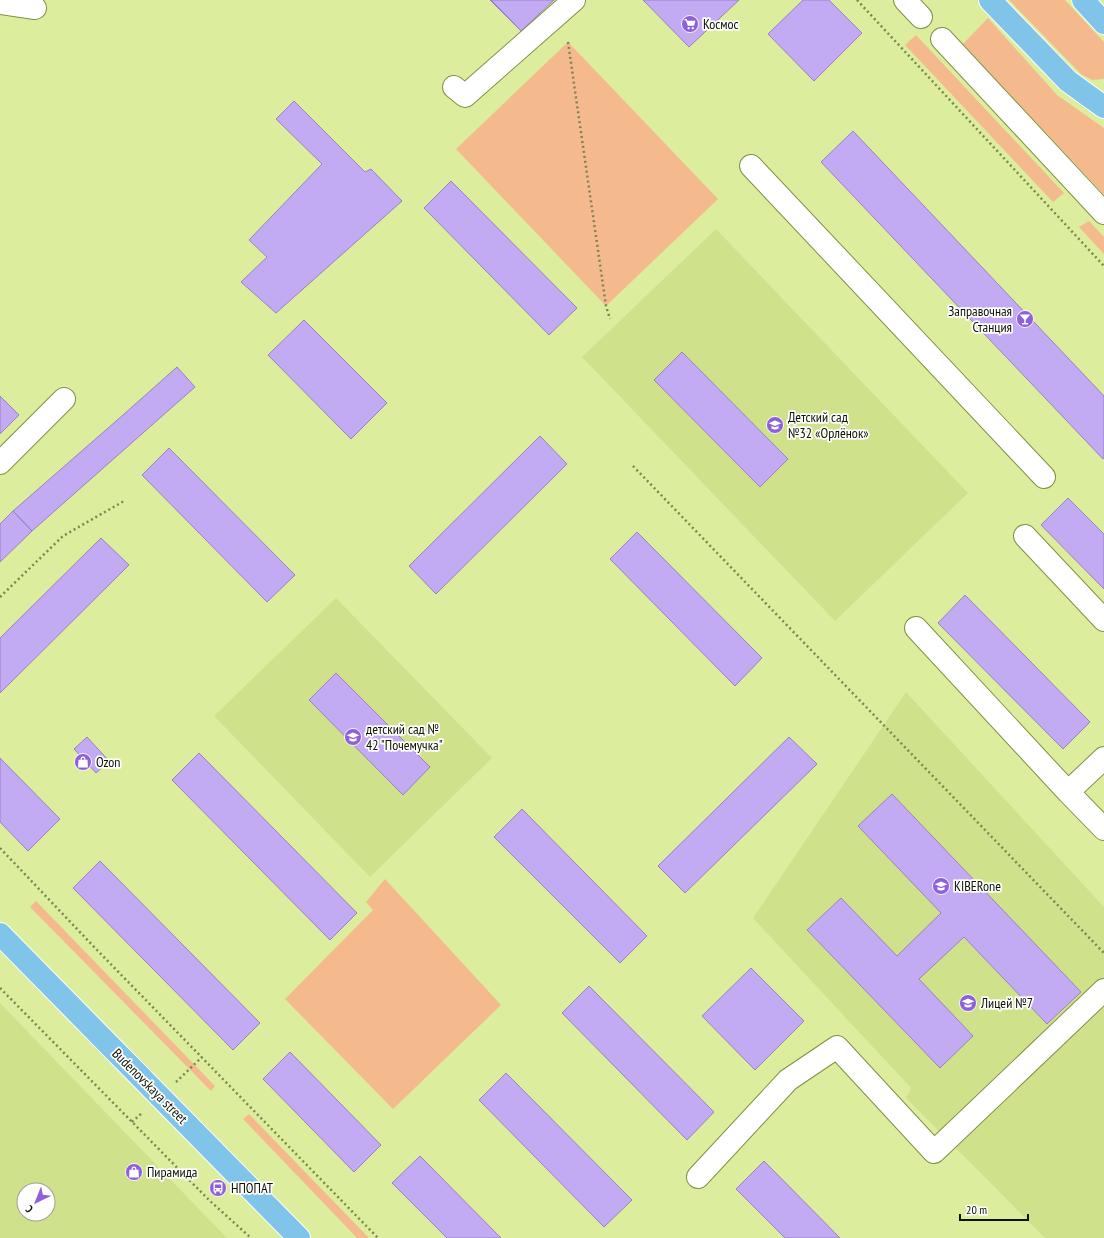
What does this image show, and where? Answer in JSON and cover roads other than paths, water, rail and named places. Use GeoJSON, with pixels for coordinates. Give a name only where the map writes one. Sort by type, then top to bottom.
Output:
{"type":"FeatureCollection","features":[{"type":"Feature","properties":{"kind":"main road"},"geometry":{"type":"LineString","coordinates":[[990,0],[1068,81],[1102,101]]}},
{"type":"Feature","properties":{"kind":"main road"},"geometry":{"type":"LineString","coordinates":[[1083,0],[1104,23]]}},
{"type":"Feature","properties":{"kind":"main road","name":"Budenovskaya street"},"geometry":{"type":"LineString","coordinates":[[0,934],[300,1238]]}},
{"type":"Feature","properties":{"kind":"lane"},"geometry":{"type":"LineString","coordinates":[[454,87],[465,96],[574,0]]}},
{"type":"Feature","properties":{"kind":"lane"},"geometry":{"type":"LineString","coordinates":[[904,0],[921,17]]}},
{"type":"Feature","properties":{"kind":"lane"},"geometry":{"type":"LineString","coordinates":[[0,3],[35,8]]}},
{"type":"Feature","properties":{"kind":"lane"},"geometry":{"type":"LineString","coordinates":[[942,39],[1104,212]]}},
{"type":"Feature","properties":{"kind":"lane"},"geometry":{"type":"LineString","coordinates":[[751,166],[1044,477]]}},
{"type":"Feature","properties":{"kind":"lane"},"geometry":{"type":"LineString","coordinates":[[0,463],[64,399]]}},
{"type":"Feature","properties":{"kind":"lane"},"geometry":{"type":"LineString","coordinates":[[1025,536],[1104,620]]}},
{"type":"Feature","properties":{"kind":"lane"},"geometry":{"type":"LineString","coordinates":[[916,628],[1104,829]]}},
{"type":"Feature","properties":{"kind":"lane"},"geometry":{"type":"LineString","coordinates":[[1068,792],[1104,758]]}},
{"type":"Feature","properties":{"kind":"lane"},"geometry":{"type":"LineString","coordinates":[[698,1177],[788,1080],[837,1047],[934,1152],[1104,990]]}},
{"type":"Feature","properties":{"kind":"place","name":"Космос"},"geometry":{"type":"Point","coordinates":[690,24]}},
{"type":"Feature","properties":{"kind":"place","name":"Заправочная Станция"},"geometry":{"type":"Point","coordinates":[1025,319]}},
{"type":"Feature","properties":{"kind":"place","name":"Детский сад №32 «Орлёнок»"},"geometry":{"type":"Point","coordinates":[775,425]}},
{"type":"Feature","properties":{"kind":"place","name":"детский сад № 42 \"Почемучка\""},"geometry":{"type":"Point","coordinates":[353,737]}},
{"type":"Feature","properties":{"kind":"place","name":"Ozon"},"geometry":{"type":"Point","coordinates":[83,762]}},
{"type":"Feature","properties":{"kind":"place","name":"KIBERone"},"geometry":{"type":"Point","coordinates":[941,886]}},
{"type":"Feature","properties":{"kind":"place","name":"Лицей №7"},"geometry":{"type":"Point","coordinates":[968,1003]}},
{"type":"Feature","properties":{"kind":"place","name":"Пирамида"},"geometry":{"type":"Point","coordinates":[134,1172]}},
{"type":"Feature","properties":{"kind":"place","name":"НПОПАТ"},"geometry":{"type":"Point","coordinates":[218,1188]}}]}
